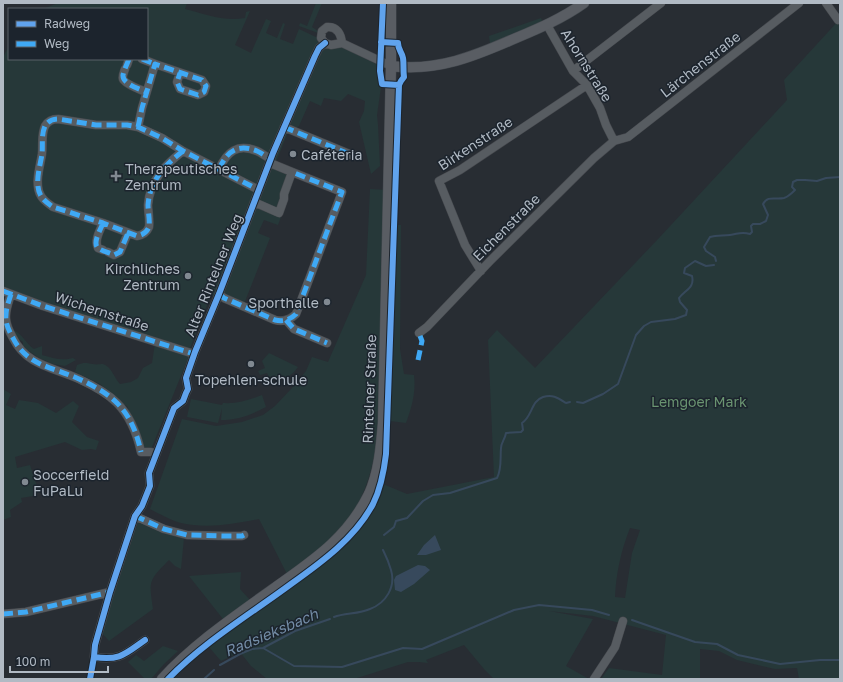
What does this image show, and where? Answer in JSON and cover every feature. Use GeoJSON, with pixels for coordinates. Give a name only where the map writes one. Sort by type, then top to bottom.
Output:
{"type":"FeatureCollection","features":[{"type":"Feature","properties":{"kind":"main road","name":"Rintelner Straße"},"geometry":{"type":"LineString","coordinates":[[162,679],[177,662],[211,635],[328,548],[347,529],[360,511],[369,493],[379,459],[383,422],[391,66],[391,3]]}},
{"type":"Feature","properties":{"kind":"main road"},"geometry":{"type":"LineString","coordinates":[[391,66],[409,68],[447,63],[470,57],[547,25],[573,11],[584,3]]}},
{"type":"Feature","properties":{"kind":"street"},"geometry":{"type":"LineString","coordinates":[[573,71],[661,3]]}},
{"type":"Feature","properties":{"kind":"street","name":"Lärchenstraße"},"geometry":{"type":"LineString","coordinates":[[614,141],[628,137],[799,3]]}},
{"type":"Feature","properties":{"kind":"street"},"geometry":{"type":"LineString","coordinates":[[826,3],[838,20]]}},
{"type":"Feature","properties":{"kind":"street","name":"Ahornstraße"},"geometry":{"type":"LineString","coordinates":[[547,25],[573,71],[587,84],[600,108],[614,141]]}},
{"type":"Feature","properties":{"kind":"street"},"geometry":{"type":"LineString","coordinates":[[342,43],[338,31],[335,28],[327,27],[322,31],[321,38],[325,43],[331,45],[342,43],[391,66]]}},
{"type":"Feature","properties":{"kind":"street","name":"Alter Rintelner Weg"},"geometry":{"type":"LineString","coordinates":[[110,592],[135,516],[142,506],[150,486],[149,473],[156,454],[174,408],[183,401],[188,389],[186,378],[194,354],[284,127],[319,48],[325,43]]}},
{"type":"Feature","properties":{"kind":"street"},"geometry":{"type":"LineString","coordinates":[[145,60],[180,73]]}},
{"type":"Feature","properties":{"kind":"street"},"geometry":{"type":"LineString","coordinates":[[138,127],[146,92],[156,64]]}},
{"type":"Feature","properties":{"kind":"street"},"geometry":{"type":"LineString","coordinates":[[127,65],[123,79],[146,92]]}},
{"type":"Feature","properties":{"kind":"street","name":"Birkenstraße"},"geometry":{"type":"LineString","coordinates":[[481,271],[465,245],[439,181],[460,170],[587,84]]}},
{"type":"Feature","properties":{"kind":"street"},"geometry":{"type":"LineString","coordinates":[[183,151],[161,171],[153,185],[149,195],[149,227],[141,235],[137,236],[53,207],[41,196],[38,186],[38,176],[42,153],[42,135],[45,126],[53,120],[58,119],[96,125],[127,125],[138,127],[162,138],[183,151],[259,190]]}},
{"type":"Feature","properties":{"kind":"street"},"geometry":{"type":"LineString","coordinates":[[284,127],[354,156]]}},
{"type":"Feature","properties":{"kind":"street","name":"Eichenstraße"},"geometry":{"type":"LineString","coordinates":[[419,333],[426,328],[594,158],[614,141]]}},
{"type":"Feature","properties":{"kind":"street"},"geometry":{"type":"LineString","coordinates":[[218,169],[226,155],[236,149],[252,149],[270,161],[292,172],[342,192],[296,314],[292,318],[286,320],[275,320],[224,298],[219,294]]}},
{"type":"Feature","properties":{"kind":"street"},"geometry":{"type":"LineString","coordinates":[[254,202],[279,213],[292,172]]}},
{"type":"Feature","properties":{"kind":"street"},"geometry":{"type":"LineString","coordinates":[[103,223],[96,243],[98,248],[114,255],[120,252],[128,232]]}},
{"type":"Feature","properties":{"kind":"street"},"geometry":{"type":"LineString","coordinates":[[7,293],[6,321],[20,351],[34,361],[78,378],[113,399],[131,420],[138,437],[141,452],[151,452],[156,454]]}},
{"type":"Feature","properties":{"kind":"street","name":"Wichernstraße"},"geometry":{"type":"LineString","coordinates":[[7,293],[194,354]]}},
{"type":"Feature","properties":{"kind":"street"},"geometry":{"type":"LineString","coordinates":[[286,320],[294,329],[327,343]]}},
{"type":"Feature","properties":{"kind":"street"},"geometry":{"type":"LineString","coordinates":[[135,516],[164,529],[187,535],[244,535]]}},
{"type":"Feature","properties":{"kind":"street"},"geometry":{"type":"LineString","coordinates":[[3,614],[26,612],[110,592],[95,645],[94,657],[106,659],[121,657],[145,640]]}},
{"type":"Feature","properties":{"kind":"street"},"geometry":{"type":"LineString","coordinates":[[594,679],[615,647],[623,621]]}},
{"type":"Feature","properties":{"kind":"green space"},"geometry":{"type":"Polygon","coordinates":[[[58,3],[187,3],[185,9],[215,17],[230,19],[245,18],[246,12],[250,11],[235,45],[251,53],[266,19],[271,21],[266,33],[277,38],[283,23],[285,24],[280,39],[293,44],[299,29],[318,38],[318,43],[329,47],[341,46],[378,65],[381,87],[377,115],[380,166],[371,174],[359,122],[364,111],[365,101],[348,94],[341,101],[324,98],[321,106],[310,101],[299,126],[288,132],[274,167],[294,176],[278,225],[264,220],[258,233],[270,238],[242,309],[211,295],[189,351],[3,290],[3,57],[8,48],[8,60],[148,60],[148,8],[46,8],[58,3]]]}},
{"type":"Feature","properties":{"kind":"green space"},"geometry":{"type":"Polygon","coordinates":[[[316,3],[322,3],[312,27],[318,31],[318,33],[299,26],[300,23],[307,26],[316,3]]]}},
{"type":"Feature","properties":{"kind":"green space"},"geometry":{"type":"Polygon","coordinates":[[[541,18],[543,23],[490,44],[489,36],[541,18]]]}},
{"type":"Feature","properties":{"kind":"green space","name":"Lemgoer Mark"},"geometry":{"type":"Polygon","coordinates":[[[840,19],[840,679],[799,679],[797,668],[775,669],[737,660],[719,651],[700,649],[700,679],[601,679],[609,668],[662,675],[666,635],[593,616],[549,611],[593,619],[566,666],[589,679],[494,679],[464,645],[426,660],[428,663],[408,662],[354,679],[267,679],[251,666],[240,652],[221,661],[208,646],[348,544],[368,518],[376,504],[383,484],[407,494],[494,477],[488,340],[497,330],[535,368],[659,238],[787,100],[784,80],[840,19]],[[630,528],[624,545],[616,579],[615,597],[625,598],[632,553],[640,530],[630,528]]]}},
{"type":"Feature","properties":{"kind":"green space"},"geometry":{"type":"Polygon","coordinates":[[[370,189],[388,190],[380,404],[376,448],[365,489],[349,518],[325,544],[287,574],[259,519],[240,523],[201,526],[181,523],[150,509],[182,419],[216,426],[242,422],[263,415],[275,406],[292,388],[306,371],[312,357],[328,362],[366,275],[370,189]]]}},
{"type":"Feature","properties":{"kind":"green space"},"geometry":{"type":"Polygon","coordinates":[[[397,225],[401,225],[400,349],[404,374],[414,375],[413,399],[406,423],[390,421],[397,225]]]}},
{"type":"Feature","properties":{"kind":"green space"},"geometry":{"type":"Polygon","coordinates":[[[13,330],[34,349],[42,346],[42,355],[61,359],[73,358],[76,360],[65,366],[53,364],[39,358],[23,346],[23,342],[17,338],[13,330]]]}},
{"type":"Feature","properties":{"kind":"green space"},"geometry":{"type":"Polygon","coordinates":[[[155,343],[189,356],[152,447],[148,448],[143,447],[127,406],[100,384],[75,372],[77,365],[82,363],[103,364],[111,370],[120,384],[131,382],[138,378],[143,368],[152,363],[155,343]]]}},
{"type":"Feature","properties":{"kind":"green space"},"geometry":{"type":"Polygon","coordinates":[[[269,353],[298,367],[292,374],[282,379],[270,379],[267,373],[260,375],[258,371],[265,368],[262,361],[269,353]]]}},
{"type":"Feature","properties":{"kind":"green space"},"geometry":{"type":"Polygon","coordinates":[[[3,389],[11,394],[6,405],[15,409],[19,400],[38,403],[56,413],[73,401],[79,406],[72,422],[87,437],[99,441],[96,450],[82,450],[65,442],[15,457],[17,468],[30,465],[39,492],[33,494],[33,496],[21,498],[22,502],[10,510],[11,517],[3,520],[3,389]]]}},
{"type":"Feature","properties":{"kind":"green space"},"geometry":{"type":"Polygon","coordinates":[[[262,395],[266,407],[244,416],[221,420],[222,408],[218,423],[187,417],[191,399],[222,405],[223,403],[243,401],[262,395]]]}},
{"type":"Feature","properties":{"kind":"green space"},"geometry":{"type":"Polygon","coordinates":[[[138,522],[161,532],[184,538],[181,569],[169,560],[157,573],[152,582],[151,592],[153,609],[109,641],[101,632],[138,522]]]}},
{"type":"Feature","properties":{"kind":"green space"},"geometry":{"type":"Polygon","coordinates":[[[241,572],[240,589],[251,601],[223,619],[189,576],[241,572]]]}},
{"type":"Feature","properties":{"kind":"green space"},"geometry":{"type":"Polygon","coordinates":[[[163,646],[178,651],[151,679],[145,679],[128,662],[136,655],[144,661],[163,646]]]}},
{"type":"Feature","properties":{"kind":"water"},"geometry":{"type":"Polygon","coordinates":[[[435,535],[441,550],[426,555],[417,555],[424,545],[435,535]]]}},
{"type":"Feature","properties":{"kind":"water"},"geometry":{"type":"Polygon","coordinates":[[[418,565],[425,566],[430,570],[414,584],[401,592],[395,590],[394,580],[396,576],[418,565]]]}},
{"type":"Feature","properties":{"kind":"waterway","name":"Radsieksbach"},"geometry":{"type":"LineString","coordinates":[[716,261],[715,257],[706,251],[704,247],[710,237],[742,233],[750,234],[752,232],[751,226],[753,224],[760,224],[766,221],[768,215],[763,204],[765,201],[788,196],[795,190],[792,187],[793,182],[797,180],[817,181],[826,178],[840,177]]}},
{"type":"Feature","properties":{"kind":"waterway","name":"Radsieksbach"},"geometry":{"type":"LineString","coordinates":[[577,402],[583,403],[603,394],[618,384],[636,335],[644,326],[651,322],[675,319],[686,315],[687,310],[680,302],[679,298],[691,286],[693,280],[692,276],[684,273],[685,268],[695,261],[706,266],[714,265]]}},
{"type":"Feature","properties":{"kind":"waterway","name":"Radsieksbach"},"geometry":{"type":"LineString","coordinates":[[384,535],[394,527],[396,521],[407,518],[423,501],[433,495],[450,493],[497,478],[499,475],[501,446],[506,433],[521,432],[523,430],[522,423],[528,417],[539,399],[553,396],[566,403],[570,402]]}},
{"type":"Feature","properties":{"kind":"waterway","name":"Radsieksbach"},"geometry":{"type":"LineString","coordinates":[[334,617],[366,611],[381,603],[385,599],[391,588],[392,576],[383,550]]}},
{"type":"Feature","properties":{"kind":"waterway"},"geometry":{"type":"LineString","coordinates":[[263,648],[294,666],[342,667],[403,648],[422,649],[514,610],[539,605],[592,610],[609,615]]}},
{"type":"Feature","properties":{"kind":"waterway","name":"Radsieksbach"},"geometry":{"type":"LineString","coordinates":[[220,665],[240,654],[252,649],[263,648],[295,631],[330,619]]}},
{"type":"Feature","properties":{"kind":"waterway"},"geometry":{"type":"LineString","coordinates":[[632,620],[695,642],[717,644],[738,655],[780,664],[820,660],[840,660]]}},
{"type":"Feature","properties":{"kind":"waterway","name":"Radsieksbach"},"geometry":{"type":"LineString","coordinates":[[204,679],[214,670]]}},
{"type":"Feature","properties":{"kind":"marked path"},"geometry":{"type":"LineString","coordinates":[[129,60],[123,73],[123,78],[128,84],[146,92]]}},
{"type":"Feature","properties":{"kind":"marked path"},"geometry":{"type":"LineString","coordinates":[[145,60],[155,64]]}},
{"type":"Feature","properties":{"kind":"marked path"},"geometry":{"type":"LineString","coordinates":[[138,127],[155,64],[202,80],[206,86],[204,92],[198,95],[180,89],[177,82],[180,73]]}},
{"type":"Feature","properties":{"kind":"marked path"},"geometry":{"type":"LineString","coordinates":[[183,151],[170,162],[155,181],[149,196],[149,227],[146,232],[139,236],[53,207],[41,196],[39,191],[38,175],[42,154],[44,129],[49,122],[58,119],[96,125],[127,125],[138,127],[162,138],[183,151],[259,190]]}},
{"type":"Feature","properties":{"kind":"marked path"},"geometry":{"type":"LineString","coordinates":[[284,127],[354,156]]}},
{"type":"Feature","properties":{"kind":"marked path"},"geometry":{"type":"LineString","coordinates":[[219,169],[229,154],[238,149],[250,149],[271,159]]}},
{"type":"Feature","properties":{"kind":"marked path"},"geometry":{"type":"LineString","coordinates":[[219,294],[224,298],[275,320],[286,320],[296,314],[342,192],[292,172]]}},
{"type":"Feature","properties":{"kind":"marked path"},"geometry":{"type":"LineString","coordinates":[[103,223],[96,246],[104,251],[114,255],[120,252],[128,233]]}},
{"type":"Feature","properties":{"kind":"marked path"},"geometry":{"type":"LineString","coordinates":[[3,291],[43,306],[194,354]]}},
{"type":"Feature","properties":{"kind":"marked path"},"geometry":{"type":"LineString","coordinates":[[11,294],[6,310],[6,321],[10,333],[19,347],[33,360],[84,381],[113,399],[122,408],[130,420],[138,439],[141,452]]}},
{"type":"Feature","properties":{"kind":"marked path"},"geometry":{"type":"LineString","coordinates":[[286,320],[294,329],[327,343]]}},
{"type":"Feature","properties":{"kind":"marked path"},"geometry":{"type":"LineString","coordinates":[[418,360],[422,341],[419,333]]}},
{"type":"Feature","properties":{"kind":"marked path"},"geometry":{"type":"LineString","coordinates":[[135,516],[164,529],[187,535],[244,535]]}},
{"type":"Feature","properties":{"kind":"marked path"},"geometry":{"type":"LineString","coordinates":[[3,614],[26,612],[110,592],[109,594]]}},
{"type":"Feature","properties":{"kind":"cycle path"},"geometry":{"type":"LineString","coordinates":[[383,3],[380,71],[382,84],[399,85]]}},
{"type":"Feature","properties":{"kind":"cycle path"},"geometry":{"type":"LineString","coordinates":[[168,679],[196,653],[227,629],[303,576],[326,558],[357,528],[366,516],[378,492],[386,454],[399,85],[404,77],[403,58],[398,43],[381,42]]}},
{"type":"Feature","properties":{"kind":"cycle path"},"geometry":{"type":"LineString","coordinates":[[90,679],[95,645],[110,592],[135,516],[142,506],[150,486],[149,473],[174,408],[183,401],[188,389],[186,378],[195,352],[273,153],[315,56],[319,48],[325,43]]}},
{"type":"Feature","properties":{"kind":"cycle path"},"geometry":{"type":"LineString","coordinates":[[94,657],[116,657],[127,653],[145,640]]}},
{"type":"Feature","properties":{"kind":"place","name":"Caféteria"},"geometry":{"type":"Point","coordinates":[293,154]}},
{"type":"Feature","properties":{"kind":"place","name":"Therapeutisches Zentrum"},"geometry":{"type":"Point","coordinates":[116,176]}},
{"type":"Feature","properties":{"kind":"place","name":"Kirchliches Zentrum"},"geometry":{"type":"Point","coordinates":[188,276]}},
{"type":"Feature","properties":{"kind":"place","name":"Sporthalle"},"geometry":{"type":"Point","coordinates":[327,302]}},
{"type":"Feature","properties":{"kind":"place","name":"Topehlen-schule"},"geometry":{"type":"Point","coordinates":[251,364]}},
{"type":"Feature","properties":{"kind":"place","name":"Soccerfield FuPaLu"},"geometry":{"type":"Point","coordinates":[25,482]}}]}
